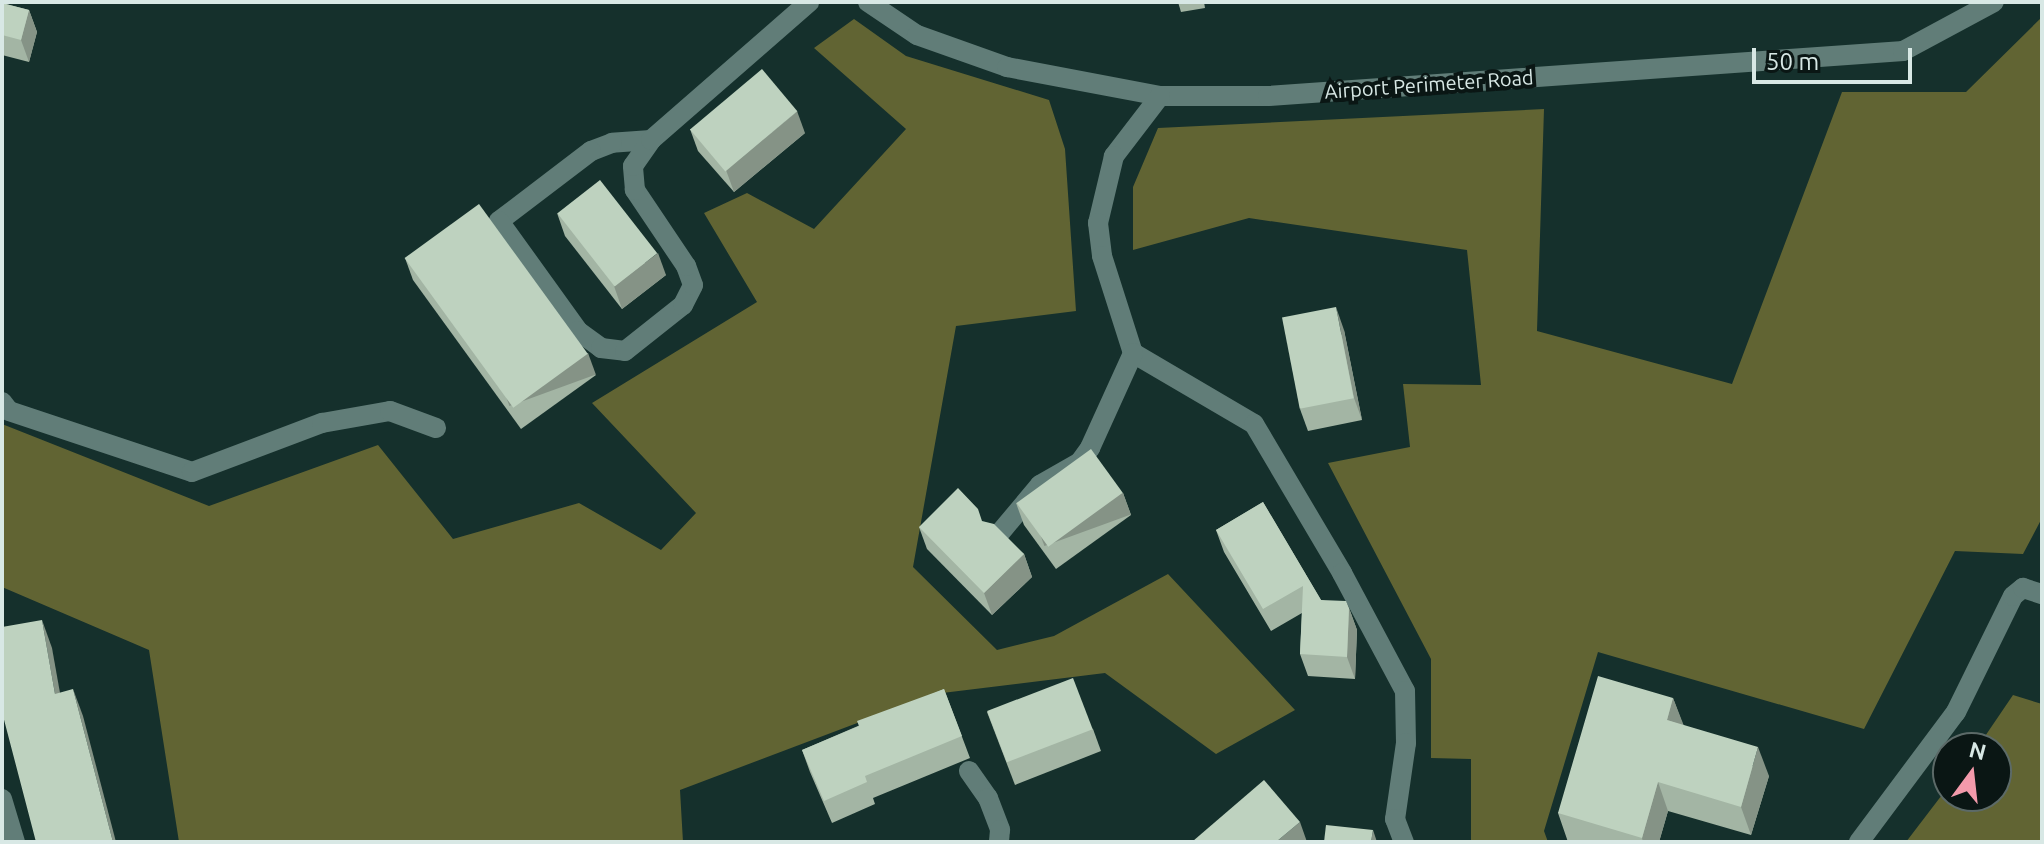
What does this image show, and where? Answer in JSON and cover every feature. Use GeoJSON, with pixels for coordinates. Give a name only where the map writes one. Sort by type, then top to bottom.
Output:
{"type":"FeatureCollection","features":[{"type":"Feature","properties":{"kind":"street"},"geometry":{"type":"LineString","coordinates":[[651,140],[612,143],[591,151],[499,221],[578,331],[601,348],[625,351],[683,305],[693,285],[686,266],[635,190],[633,166],[651,140],[809,2]]}},
{"type":"Feature","properties":{"kind":"street","name":"Airport Perimeter Road"},"geometry":{"type":"LineString","coordinates":[[868,2],[917,35],[1007,67],[1160,96],[1268,96],[1903,51],[1994,2]]}},
{"type":"Feature","properties":{"kind":"street"},"geometry":{"type":"LineString","coordinates":[[1160,96],[1114,156],[1098,223],[1102,256],[1133,353],[1254,424],[1342,573],[1405,691],[1406,743],[1395,819],[1404,842]]}},
{"type":"Feature","properties":{"kind":"street"},"geometry":{"type":"LineString","coordinates":[[999,534],[1040,485],[1080,462],[1133,353]]}},
{"type":"Feature","properties":{"kind":"street"},"geometry":{"type":"LineString","coordinates":[[2,402],[9,411],[192,472],[322,423],[377,413],[390,411],[436,428]]}},
{"type":"Feature","properties":{"kind":"street"},"geometry":{"type":"LineString","coordinates":[[1859,842],[1956,712],[2013,596],[2023,588],[2042,594]]}},
{"type":"Feature","properties":{"kind":"street"},"geometry":{"type":"LineString","coordinates":[[969,771],[988,798],[1000,830],[999,842]]}},
{"type":"Feature","properties":{"kind":"street"},"geometry":{"type":"LineString","coordinates":[[2,799],[15,842]]}},
{"type":"Feature","properties":{"kind":"green space"},"geometry":{"type":"Polygon","coordinates":[[[2042,17],[2042,518],[2023,554],[1955,551],[1864,729],[1598,652],[1544,831],[1548,842],[1471,842],[1471,759],[1431,758],[1431,659],[1328,463],[1410,447],[1403,384],[1481,385],[1467,250],[1249,218],[1133,250],[1133,187],[1158,128],[1544,109],[1537,331],[1732,384],[1842,92],[1966,92],[2042,17]]]}},
{"type":"Feature","properties":{"kind":"green space"},"geometry":{"type":"Polygon","coordinates":[[[854,19],[906,56],[1049,100],[1065,149],[1076,311],[956,326],[913,567],[997,650],[1054,636],[1168,574],[1295,710],[1216,754],[1105,673],[934,694],[680,790],[683,842],[179,842],[149,650],[2,587],[2,424],[209,506],[378,445],[453,539],[579,503],[661,550],[696,513],[592,403],[757,302],[704,213],[747,193],[814,229],[906,129],[814,48],[854,19]]]}},
{"type":"Feature","properties":{"kind":"green space"},"geometry":{"type":"Polygon","coordinates":[[[2013,695],[2042,704],[2042,842],[1906,842],[1932,808],[1932,812],[2012,812],[2012,732],[1988,732],[2013,695]]]}},
{"type":"Feature","properties":{"kind":"building"},"geometry":{"type":"Polygon","coordinates":[[[2,3],[29,10],[21,40],[2,35],[2,3]]]}},
{"type":"Feature","properties":{"kind":"building"},"geometry":{"type":"Polygon","coordinates":[[[762,69],[797,111],[725,172],[690,129],[762,69]]]}},
{"type":"Feature","properties":{"kind":"building"},"geometry":{"type":"Polygon","coordinates":[[[600,180],[657,253],[615,287],[557,213],[600,180]]]}},
{"type":"Feature","properties":{"kind":"building"},"geometry":{"type":"Polygon","coordinates":[[[479,204],[588,354],[513,408],[405,258],[479,204]]]}},
{"type":"Feature","properties":{"kind":"building"},"geometry":{"type":"Polygon","coordinates":[[[1336,307],[1354,398],[1300,409],[1282,317],[1336,307]]]}},
{"type":"Feature","properties":{"kind":"building"},"geometry":{"type":"Polygon","coordinates":[[[1091,449],[1123,493],[1048,547],[1017,503],[1091,449]]]}},
{"type":"Feature","properties":{"kind":"building"},"geometry":{"type":"Polygon","coordinates":[[[958,488],[978,509],[982,521],[994,524],[1024,554],[984,593],[919,527],[958,488]]]}},
{"type":"Feature","properties":{"kind":"building"},"geometry":{"type":"Polygon","coordinates":[[[1263,502],[1321,600],[1346,601],[1349,608],[1347,657],[1300,654],[1303,586],[1263,609],[1216,530],[1263,502]]]}},
{"type":"Feature","properties":{"kind":"building"},"geometry":{"type":"Polygon","coordinates":[[[42,620],[55,694],[73,689],[113,842],[36,842],[2,712],[2,627],[42,620]]]}},
{"type":"Feature","properties":{"kind":"building"},"geometry":{"type":"Polygon","coordinates":[[[1598,676],[1673,698],[1667,720],[1758,747],[1741,807],[1658,782],[1642,838],[1558,813],[1598,676]]]}},
{"type":"Feature","properties":{"kind":"building"},"geometry":{"type":"Polygon","coordinates":[[[1073,678],[1093,729],[1007,762],[987,711],[1073,678]]]}},
{"type":"Feature","properties":{"kind":"building"},"geometry":{"type":"Polygon","coordinates":[[[944,689],[962,736],[865,776],[867,782],[824,801],[802,750],[859,726],[857,721],[944,689]]]}},
{"type":"Feature","properties":{"kind":"building"},"geometry":{"type":"Polygon","coordinates":[[[1264,780],[1300,822],[1276,842],[1193,841],[1264,780]]]}},
{"type":"Feature","properties":{"kind":"building"},"geometry":{"type":"Polygon","coordinates":[[[1326,825],[1373,830],[1371,842],[1324,842],[1326,825]]]}}]}
